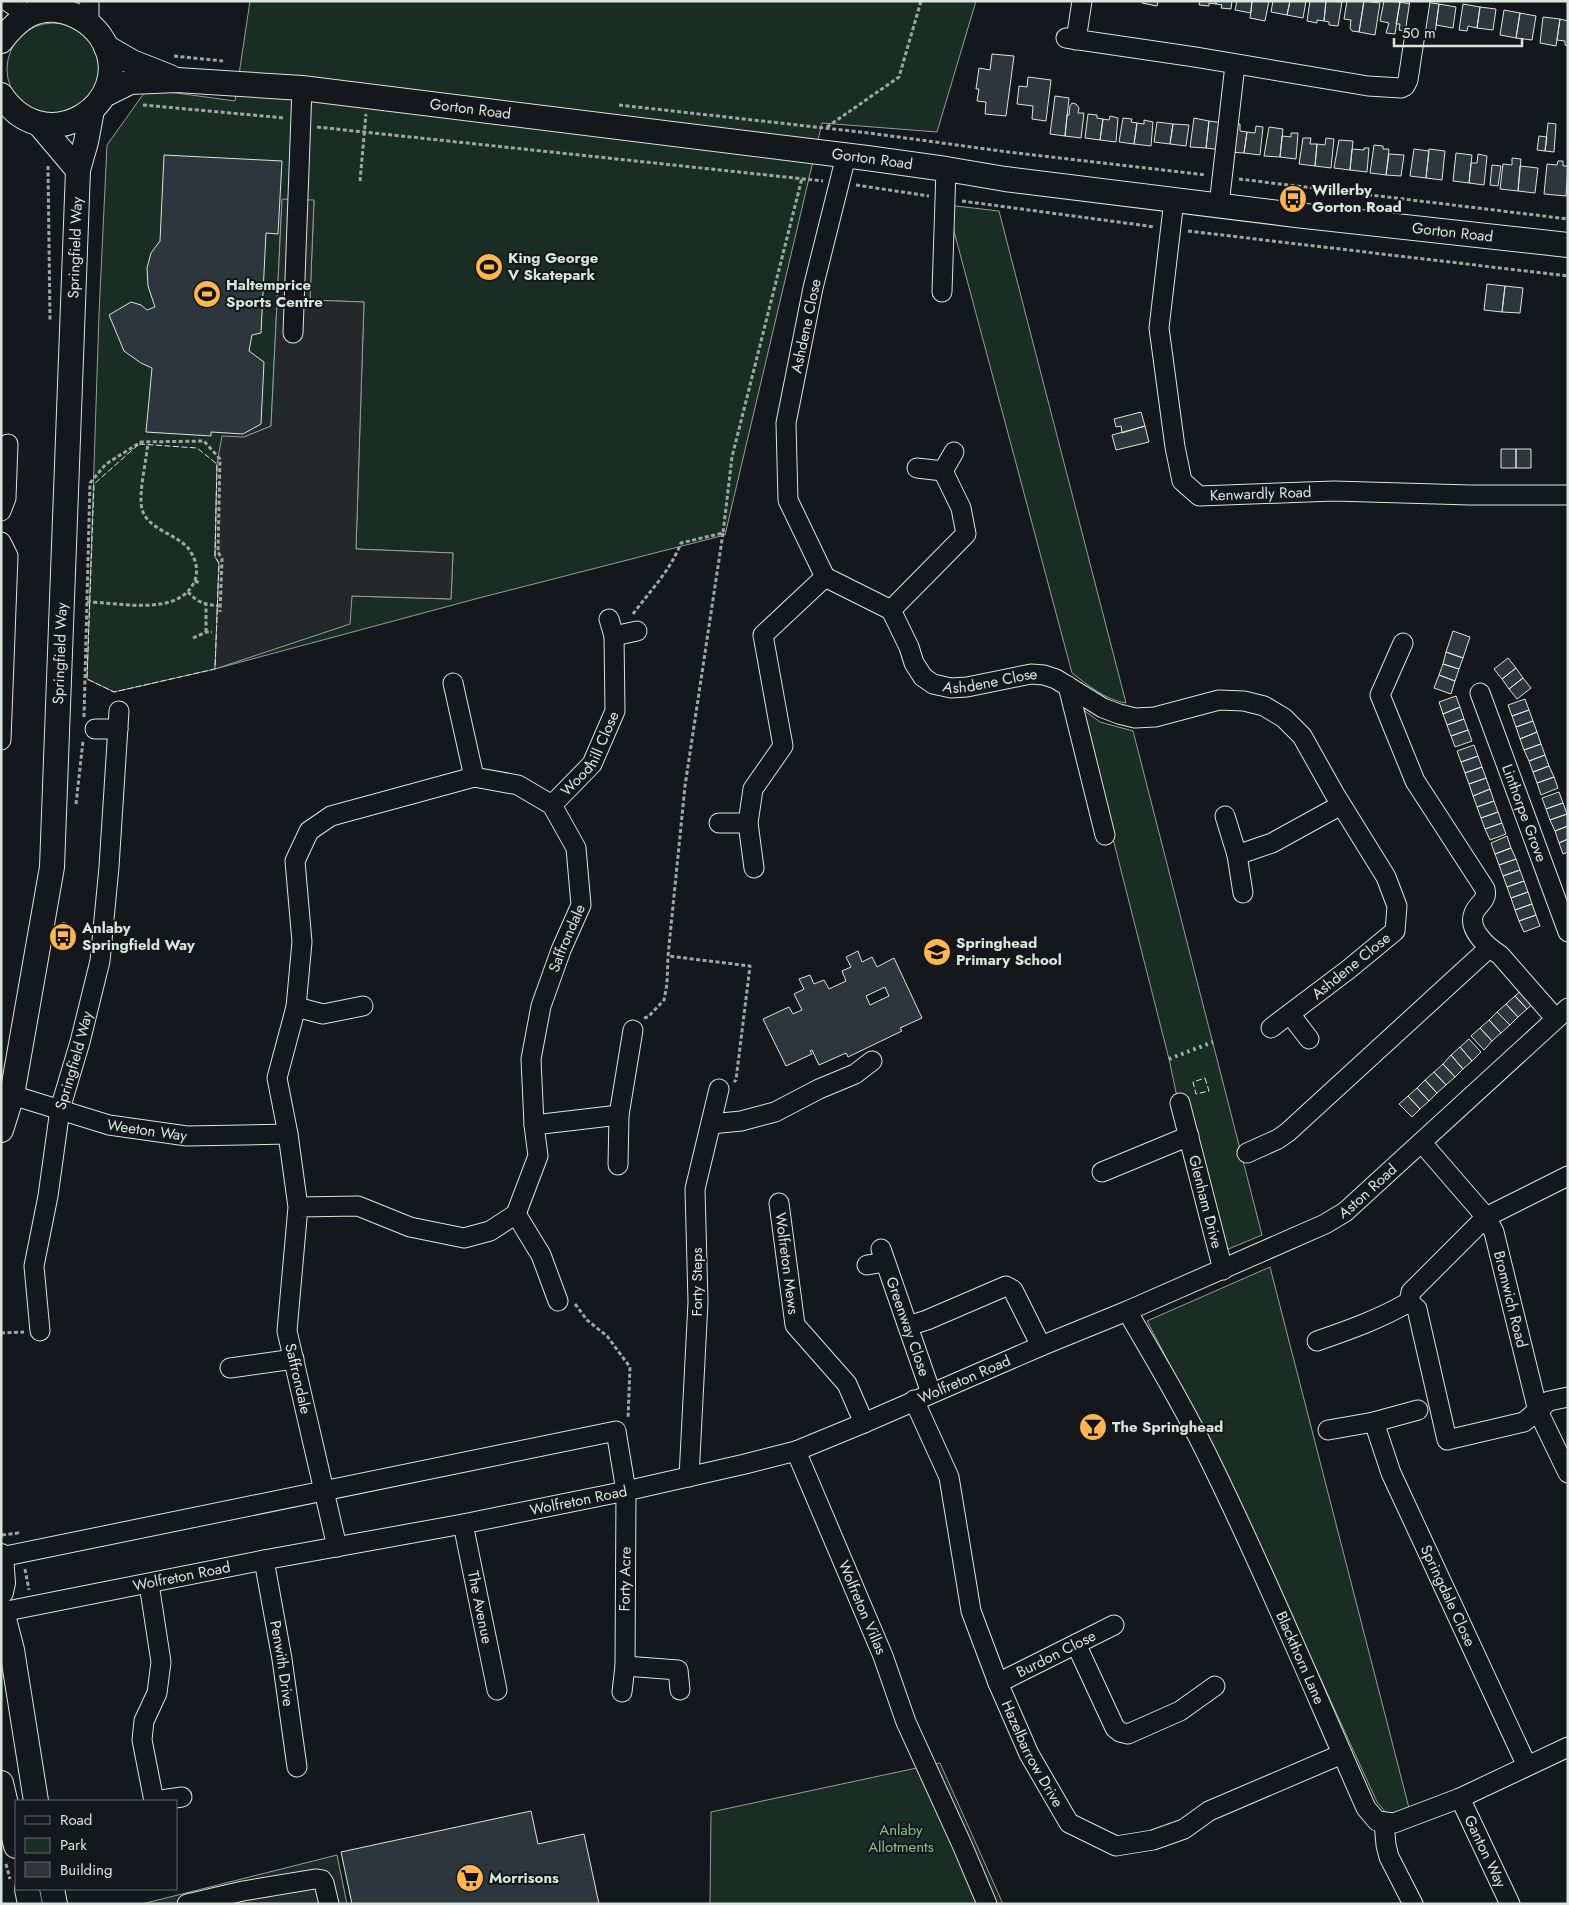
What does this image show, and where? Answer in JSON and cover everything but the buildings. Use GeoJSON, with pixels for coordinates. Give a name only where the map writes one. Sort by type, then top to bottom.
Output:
{"type":"FeatureCollection","features":[{"type":"Feature","properties":{"kind":"main road"},"geometry":{"type":"LineString","coordinates":[[1,41],[13,26],[28,15],[59,6],[73,14],[89,12],[106,47]]}},
{"type":"Feature","properties":{"kind":"main road","name":"Gorton Road"},"geometry":{"type":"LineString","coordinates":[[106,47],[132,62],[177,80]]}},
{"type":"Feature","properties":{"kind":"main road","name":"Springfield Way"},"geometry":{"type":"LineString","coordinates":[[1,1130],[12,1095],[52,867],[78,170],[98,102],[109,79],[110,63],[106,47]]}},
{"type":"Feature","properties":{"kind":"main road","name":"Gorton Road"},"geometry":{"type":"LineString","coordinates":[[40,125],[58,126],[77,121],[98,102],[130,82],[177,80],[302,88],[846,156],[1005,179],[1296,216],[1568,246]]}},
{"type":"Feature","properties":{"kind":"main road"},"geometry":{"type":"LineString","coordinates":[[4,104],[24,118],[40,125],[78,170]]}},
{"type":"Feature","properties":{"kind":"main road"},"geometry":{"type":"LineString","coordinates":[[1,1556],[3,1608],[12,1650],[36,1800]]}},
{"type":"Feature","properties":{"kind":"main road"},"geometry":{"type":"LineString","coordinates":[[1,1783],[11,1853]]}},
{"type":"Feature","properties":{"kind":"main road"},"geometry":{"type":"LineString","coordinates":[[21,1890],[30,1904]]}},
{"type":"Feature","properties":{"kind":"main road"},"geometry":{"type":"LineString","coordinates":[[52,1890],[55,1904]]}},
{"type":"Feature","properties":{"kind":"street"},"geometry":{"type":"LineString","coordinates":[[7,1],[28,15]]}},
{"type":"Feature","properties":{"kind":"street"},"geometry":{"type":"LineString","coordinates":[[1082,1],[1071,39],[1195,57],[1368,86],[1401,88],[1405,86],[1408,80],[1420,1]]}},
{"type":"Feature","properties":{"kind":"street"},"geometry":{"type":"LineString","coordinates":[[1219,205],[1235,65]]}},
{"type":"Feature","properties":{"kind":"street"},"geometry":{"type":"LineString","coordinates":[[293,333],[302,88]]}},
{"type":"Feature","properties":{"kind":"street","name":"Ashdene Close"},"geometry":{"type":"LineString","coordinates":[[825,577],[788,500],[786,423],[813,288],[846,156]]}},
{"type":"Feature","properties":{"kind":"street"},"geometry":{"type":"LineString","coordinates":[[942,292],[946,169]]}},
{"type":"Feature","properties":{"kind":"street","name":"Kenwardly Road"},"geometry":{"type":"LineString","coordinates":[[1174,200],[1159,328],[1182,481],[1199,496],[1334,491],[1470,495],[1568,495]]}},
{"type":"Feature","properties":{"kind":"street"},"geometry":{"type":"LineString","coordinates":[[1,511],[6,498],[8,444]]}},
{"type":"Feature","properties":{"kind":"street"},"geometry":{"type":"LineString","coordinates":[[943,471],[954,452]]}},
{"type":"Feature","properties":{"kind":"street"},"geometry":{"type":"LineString","coordinates":[[916,468],[943,471]]}},
{"type":"Feature","properties":{"kind":"street"},"geometry":{"type":"LineString","coordinates":[[754,868],[748,822],[753,789],[791,746],[763,635],[825,577],[891,610],[966,534],[961,508],[943,471]]}},
{"type":"Feature","properties":{"kind":"street"},"geometry":{"type":"LineString","coordinates":[[1,542],[8,556],[1,740]]}},
{"type":"Feature","properties":{"kind":"street","name":"Ashdene Close"},"geometry":{"type":"LineString","coordinates":[[891,610],[909,647],[914,663],[922,677],[933,684],[951,688],[967,687],[1031,674],[1044,675],[1068,686],[1103,708],[1135,718],[1155,717],[1219,700],[1244,701],[1264,706],[1284,718],[1302,736],[1386,877],[1397,906],[1395,931],[1349,969],[1271,1028]]}},
{"type":"Feature","properties":{"kind":"street","name":"Woodhill Close"},"geometry":{"type":"LineString","coordinates":[[552,805],[592,764],[615,711],[621,630]]}},
{"type":"Feature","properties":{"kind":"street"},"geometry":{"type":"LineString","coordinates":[[1402,643],[1380,695],[1415,781],[1486,889],[1486,895],[1474,912],[1472,919],[1474,928],[1489,948],[1500,955],[1562,1013]]}},
{"type":"Feature","properties":{"kind":"street"},"geometry":{"type":"LineString","coordinates":[[453,679],[474,777]]}},
{"type":"Feature","properties":{"kind":"street"},"geometry":{"type":"LineString","coordinates":[[1068,686],[1105,835]]}},
{"type":"Feature","properties":{"kind":"street","name":"Linthorpe Grove"},"geometry":{"type":"LineString","coordinates":[[1480,693],[1568,932]]}},
{"type":"Feature","properties":{"kind":"street","name":"Springfield Way"},"geometry":{"type":"LineString","coordinates":[[40,1331],[34,1266],[48,1196],[60,1109],[80,1042],[100,961],[109,867],[119,720],[95,729]]}},
{"type":"Feature","properties":{"kind":"street","name":"Saffrondale"},"geometry":{"type":"LineString","coordinates":[[337,1547],[287,1331],[298,1207],[288,1134],[277,1078],[296,1007],[302,942],[295,861],[309,832],[331,816],[474,777],[518,785],[552,805],[576,848],[581,905],[561,950],[541,1006],[531,1059],[534,1124],[538,1156],[516,1214]]}},
{"type":"Feature","properties":{"kind":"street"},"geometry":{"type":"LineString","coordinates":[[1237,855],[1272,843],[1341,804]]}},
{"type":"Feature","properties":{"kind":"street"},"geometry":{"type":"LineString","coordinates":[[1225,816],[1237,855],[1243,892]]}},
{"type":"Feature","properties":{"kind":"street"},"geometry":{"type":"LineString","coordinates":[[719,823],[748,822]]}},
{"type":"Feature","properties":{"kind":"street"},"geometry":{"type":"LineString","coordinates":[[1247,1153],[1288,1132],[1489,948]]}},
{"type":"Feature","properties":{"kind":"street"},"geometry":{"type":"LineString","coordinates":[[296,1007],[323,1014],[363,1006]]}},
{"type":"Feature","properties":{"kind":"street","name":"Aston Road"},"geometry":{"type":"LineString","coordinates":[[1127,1311],[1325,1224],[1345,1212],[1562,1013]]}},
{"type":"Feature","properties":{"kind":"street"},"geometry":{"type":"LineString","coordinates":[[1290,1014],[1309,1039]]}},
{"type":"Feature","properties":{"kind":"street"},"geometry":{"type":"LineString","coordinates":[[618,1165],[620,1115],[633,1030]]}},
{"type":"Feature","properties":{"kind":"street"},"geometry":{"type":"LineString","coordinates":[[711,1124],[741,1121],[776,1112],[819,1089],[855,1074],[872,1061]]}},
{"type":"Feature","properties":{"kind":"street","name":"Forty Steps"},"geometry":{"type":"LineString","coordinates":[[689,1477],[698,1302],[694,1189],[719,1089]]}},
{"type":"Feature","properties":{"kind":"street","name":"Weeton Way"},"geometry":{"type":"LineString","coordinates":[[12,1095],[110,1125],[187,1136],[288,1134]]}},
{"type":"Feature","properties":{"kind":"street","name":"Glenham Drive"},"geometry":{"type":"LineString","coordinates":[[1180,1103],[1223,1270]]}},
{"type":"Feature","properties":{"kind":"street"},"geometry":{"type":"LineString","coordinates":[[534,1124],[620,1115]]}},
{"type":"Feature","properties":{"kind":"street","name":"Glenham Drive"},"geometry":{"type":"LineString","coordinates":[[1102,1172],[1189,1136]]}},
{"type":"Feature","properties":{"kind":"street","name":"Bromwich Road"},"geometry":{"type":"LineString","coordinates":[[1422,1143],[1486,1217],[1494,1232],[1538,1411],[1568,1473]]}},
{"type":"Feature","properties":{"kind":"street"},"geometry":{"type":"LineString","coordinates":[[1317,1341],[1365,1325],[1409,1302],[1411,1292],[1486,1217],[1568,1176]]}},
{"type":"Feature","properties":{"kind":"street","name":"Wolfreton Mews"},"geometry":{"type":"LineString","coordinates":[[779,1203],[796,1325],[847,1384],[864,1423]]}},
{"type":"Feature","properties":{"kind":"street"},"geometry":{"type":"LineString","coordinates":[[298,1207],[358,1206],[410,1227],[464,1238],[490,1231],[516,1214],[541,1255],[560,1305]]}},
{"type":"Feature","properties":{"kind":"street","name":"Greenway Close"},"geometry":{"type":"LineString","coordinates":[[877,1259],[908,1326],[931,1393]]}},
{"type":"Feature","properties":{"kind":"street"},"geometry":{"type":"LineString","coordinates":[[908,1326],[927,1320],[1006,1286],[1013,1290],[1041,1346]]}},
{"type":"Feature","properties":{"kind":"street"},"geometry":{"type":"LineString","coordinates":[[1409,1302],[1417,1309],[1447,1440],[1524,1422],[1549,1402],[1568,1397]]}},
{"type":"Feature","properties":{"kind":"street","name":"Wolfreton Road"},"geometry":{"type":"LineString","coordinates":[[3,1608],[149,1584],[264,1560],[464,1524],[626,1491],[796,1451],[1127,1311]]}},
{"type":"Feature","properties":{"kind":"street","name":"Blackthorn Lane"},"geometry":{"type":"LineString","coordinates":[[1127,1311],[1175,1393],[1215,1470],[1302,1660],[1366,1808],[1377,1821],[1384,1822]]}},
{"type":"Feature","properties":{"kind":"street"},"geometry":{"type":"LineString","coordinates":[[230,1368],[294,1359]]}},
{"type":"Feature","properties":{"kind":"street","name":"Hazelbarrow Drive"},"geometry":{"type":"LineString","coordinates":[[914,1400],[949,1477],[971,1611],[998,1683],[1029,1754],[1070,1823],[1116,1846],[1153,1840],[1184,1828],[1209,1811],[1342,1754]]}},
{"type":"Feature","properties":{"kind":"street"},"geometry":{"type":"LineString","coordinates":[[1328,1430],[1374,1422],[1418,1410]]}},
{"type":"Feature","properties":{"kind":"street","name":"Springdale Close"},"geometry":{"type":"LineString","coordinates":[[1374,1422],[1391,1472],[1527,1766]]}},
{"type":"Feature","properties":{"kind":"street","name":"Forty Acre"},"geometry":{"type":"LineString","coordinates":[[324,1490],[616,1431],[626,1491],[625,1666],[622,1692]]}},
{"type":"Feature","properties":{"kind":"street","name":"Wolfreton Villas"},"geometry":{"type":"LineString","coordinates":[[796,1451],[883,1656],[906,1722],[987,1904]]}},
{"type":"Feature","properties":{"kind":"street"},"geometry":{"type":"LineString","coordinates":[[1,1556],[324,1490]]}},
{"type":"Feature","properties":{"kind":"street","name":"The Avenue"},"geometry":{"type":"LineString","coordinates":[[464,1524],[498,1690]]}},
{"type":"Feature","properties":{"kind":"street","name":"Penwith Drive"},"geometry":{"type":"LineString","coordinates":[[264,1560],[282,1659],[297,1767]]}},
{"type":"Feature","properties":{"kind":"street"},"geometry":{"type":"LineString","coordinates":[[149,1584],[161,1662],[157,1693],[144,1721],[142,1740],[154,1800]]}},
{"type":"Feature","properties":{"kind":"street","name":"Burdon Close"},"geometry":{"type":"LineString","coordinates":[[998,1683],[1115,1626]]}},
{"type":"Feature","properties":{"kind":"street"},"geometry":{"type":"LineString","coordinates":[[1076,1644],[1115,1728],[1120,1732],[1128,1734],[1180,1711],[1216,1686]]}},
{"type":"Feature","properties":{"kind":"street"},"geometry":{"type":"LineString","coordinates":[[625,1666],[678,1670],[680,1690]]}},
{"type":"Feature","properties":{"kind":"street"},"geometry":{"type":"LineString","coordinates":[[1413,1904],[1389,1858],[1384,1822],[1394,1823],[1460,1798],[1568,1747]]}},
{"type":"Feature","properties":{"kind":"street"},"geometry":{"type":"LineString","coordinates":[[160,1800],[182,1796]]}},
{"type":"Feature","properties":{"kind":"street","name":"Ganton Way"},"geometry":{"type":"LineString","coordinates":[[1460,1798],[1510,1904]]}},
{"type":"Feature","properties":{"kind":"street"},"geometry":{"type":"LineString","coordinates":[[187,1904],[244,1897],[320,1879],[324,1883],[329,1904]]}},
{"type":"Feature","properties":{"kind":"path"},"geometry":{"type":"LineString","coordinates":[[826,128],[899,77],[921,1]]}},
{"type":"Feature","properties":{"kind":"path"},"geometry":{"type":"LineString","coordinates":[[360,180],[368,97]]}},
{"type":"Feature","properties":{"kind":"path"},"geometry":{"type":"LineString","coordinates":[[1008,152],[1568,219]]}},
{"type":"Feature","properties":{"kind":"path"},"geometry":{"type":"LineString","coordinates":[[621,630],[666,572],[675,558],[681,543],[723,533],[732,456],[802,178]]}},
{"type":"Feature","properties":{"kind":"path"},"geometry":{"type":"LineString","coordinates":[[87,602],[144,605],[163,603],[177,600],[188,592],[194,581],[197,570],[193,556],[187,547],[150,521],[142,510],[141,498],[148,441]]}},
{"type":"Feature","properties":{"kind":"path"},"geometry":{"type":"LineString","coordinates":[[90,483],[106,464],[140,442],[204,441],[220,460],[218,552],[222,559],[220,612]]}},
{"type":"Feature","properties":{"kind":"path"},"geometry":{"type":"LineString","coordinates":[[194,581],[200,583]]}},
{"type":"Feature","properties":{"kind":"path"},"geometry":{"type":"LineString","coordinates":[[188,592],[195,600],[206,605],[220,606]]}},
{"type":"Feature","properties":{"kind":"path"},"geometry":{"type":"LineString","coordinates":[[206,605],[206,632]]}},
{"type":"Feature","properties":{"kind":"path"},"geometry":{"type":"LineString","coordinates":[[193,638],[206,632],[212,632]]}},
{"type":"Feature","properties":{"kind":"path"},"geometry":{"type":"LineString","coordinates":[[633,1030],[637,1021],[648,1018],[664,1000],[667,984],[668,956]]}},
{"type":"Feature","properties":{"kind":"path"},"geometry":{"type":"LineString","coordinates":[[560,1305],[587,1320],[607,1336],[630,1367],[628,1424]]}},
{"type":"Feature","properties":{"kind":"path"},"geometry":{"type":"LineString","coordinates":[[11,1853],[15,1870]]}},
{"type":"Feature","properties":{"kind":"green space"},"geometry":{"type":"Polygon","coordinates":[[[250,1],[976,1],[937,132],[822,123],[725,535],[479,598],[215,669],[114,692],[87,679],[99,314],[107,145],[147,89],[235,101],[250,1]],[[282,200],[271,426],[244,437],[217,464],[215,557],[219,563],[215,668],[351,596],[451,599],[453,553],[356,549],[364,302],[310,300],[314,201],[282,200]]]}},
{"type":"Feature","properties":{"kind":"green space"},"geometry":{"type":"Polygon","coordinates":[[[53,23],[70,27],[85,37],[95,52],[99,69],[95,86],[85,101],[70,111],[53,115],[36,111],[21,101],[11,86],[7,69],[11,52],[21,37],[36,27],[53,23]]]}},
{"type":"Feature","properties":{"kind":"green space"},"geometry":{"type":"Polygon","coordinates":[[[947,205],[999,211],[1126,703],[1111,699],[1072,673],[947,205]]]}},
{"type":"Feature","properties":{"kind":"green space"},"geometry":{"type":"Polygon","coordinates":[[[1080,709],[1100,722],[1133,731],[1262,1235],[1226,1250],[1186,1095],[1177,1097],[1080,709]]]}},
{"type":"Feature","properties":{"kind":"green space"},"geometry":{"type":"Polygon","coordinates":[[[1270,1267],[1409,1808],[1397,1813],[1386,1813],[1377,1802],[1224,1468],[1147,1321],[1270,1267]]]}},
{"type":"Feature","properties":{"kind":"green space","name":"Anlaby Allotments"},"geometry":{"type":"Polygon","coordinates":[[[940,1763],[1003,1904],[710,1904],[711,1812],[940,1763]]]}},
{"type":"Feature","properties":{"kind":"shaded area"},"geometry":{"type":"Polygon","coordinates":[[[282,199],[314,200],[310,300],[364,302],[356,549],[453,553],[451,599],[352,596],[350,624],[215,669],[219,563],[215,557],[217,464],[222,436],[244,437],[271,426],[282,199]]]}},
{"type":"Feature","properties":{"kind":"shaded area"},"geometry":{"type":"Polygon","coordinates":[[[337,1855],[347,1904],[142,1904],[337,1855]]]}},
{"type":"Feature","properties":{"kind":"hedge"},"geometry":{"type":"LineString","coordinates":[[1169,1059],[1213,1042]]}},
{"type":"Feature","properties":{"kind":"fence"},"geometry":{"type":"LineString","coordinates":[[139,444],[197,448],[217,464],[215,557],[219,563],[215,669],[114,692],[87,679],[94,484],[139,444]]}},
{"type":"Feature","properties":{"kind":"fence"},"geometry":{"type":"LineString","coordinates":[[1205,1078],[1209,1091],[1196,1094],[1193,1082],[1205,1078]]}},
{"type":"Feature","properties":{"kind":"place","name":"Willerby Gorton Road"},"geometry":{"type":"Point","coordinates":[1293,199]}},
{"type":"Feature","properties":{"kind":"place","name":"King George V Skatepark"},"geometry":{"type":"Point","coordinates":[489,267]}},
{"type":"Feature","properties":{"kind":"place","name":"Haltemprice Sports Centre"},"geometry":{"type":"Point","coordinates":[207,294]}},
{"type":"Feature","properties":{"kind":"place","name":"Anlaby Springfield Way"},"geometry":{"type":"Point","coordinates":[63,937]}},
{"type":"Feature","properties":{"kind":"place","name":"Springhead Primary School"},"geometry":{"type":"Point","coordinates":[937,952]}},
{"type":"Feature","properties":{"kind":"place","name":"The Springhead"},"geometry":{"type":"Point","coordinates":[1093,1427]}},
{"type":"Feature","properties":{"kind":"place","name":"Morrisons"},"geometry":{"type":"Point","coordinates":[470,1878]}}]}
